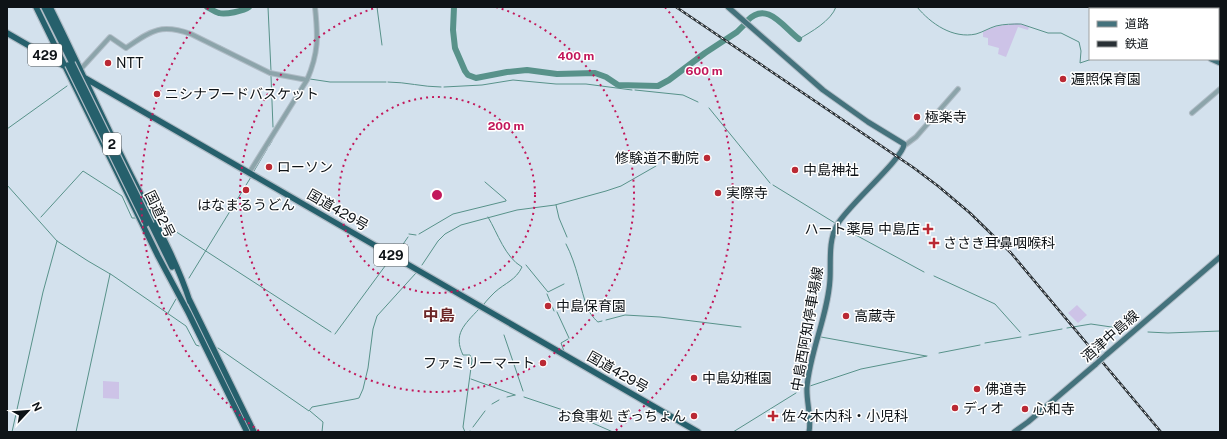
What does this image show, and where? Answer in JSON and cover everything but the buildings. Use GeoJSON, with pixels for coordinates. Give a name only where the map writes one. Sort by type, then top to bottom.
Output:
{"type":"FeatureCollection","features":[{"type":"Feature","properties":{"kind":"highway"},"geometry":{"type":"LineString","coordinates":[[36,7],[155,250],[189,314]]}},
{"type":"Feature","properties":{"kind":"highway","name":"国道2号"},"geometry":{"type":"LineString","coordinates":[[39,7],[190,302],[254,432]]}},
{"type":"Feature","properties":{"kind":"highway","name":"国道2号"},"geometry":{"type":"LineString","coordinates":[[44,7],[149,224],[189,314],[247,432]]}},
{"type":"Feature","properties":{"kind":"highway"},"geometry":{"type":"LineString","coordinates":[[50,7],[79,72],[95,99],[125,164],[170,253],[186,287],[190,302]]}},
{"type":"Feature","properties":{"kind":"highway","name":"国道429号"},"geometry":{"type":"LineString","coordinates":[[7,33],[65,67],[79,72],[113,94],[698,432]]}},
{"type":"Feature","properties":{"kind":"highway"},"geometry":{"type":"LineString","coordinates":[[43,53],[51,54],[56,49]]}},
{"type":"Feature","properties":{"kind":"highway"},"geometry":{"type":"LineString","coordinates":[[75,88],[74,80],[79,72]]}},
{"type":"Feature","properties":{"kind":"highway"},"geometry":{"type":"LineString","coordinates":[[95,99],[95,96],[99,92],[113,94]]}},
{"type":"Feature","properties":{"kind":"main road"},"geometry":{"type":"LineString","coordinates":[[728,7],[823,90],[868,122],[902,142],[904,146]]}},
{"type":"Feature","properties":{"kind":"main road","name":"中島西阿知停車場線"},"geometry":{"type":"LineString","coordinates":[[809,432],[810,418],[807,386],[829,287],[831,245],[834,234],[843,215],[892,164],[904,146]]}},
{"type":"Feature","properties":{"kind":"main road","name":"酒津中島線"},"geometry":{"type":"LineString","coordinates":[[1014,432],[1028,422],[1220,257]]}},
{"type":"Feature","properties":{"kind":"street"},"geometry":{"type":"LineString","coordinates":[[249,173],[307,80],[315,58],[318,35],[315,7]]}},
{"type":"Feature","properties":{"kind":"street"},"geometry":{"type":"LineString","coordinates":[[79,72],[110,37],[126,48],[151,31],[168,29],[192,34],[270,73],[307,80]]}},
{"type":"Feature","properties":{"kind":"street"},"geometry":{"type":"LineString","coordinates":[[904,146],[916,137],[958,89]]}},
{"type":"Feature","properties":{"kind":"street"},"geometry":{"type":"LineString","coordinates":[[1192,113],[1220,89]]}},
{"type":"Feature","properties":{"kind":"shaded area"},"geometry":{"type":"Polygon","coordinates":[[[1017,23],[1029,27],[1028,30],[1018,27],[1006,57],[998,54],[999,48],[988,45],[988,38],[983,37],[983,32],[987,30],[1017,23]]]}},
{"type":"Feature","properties":{"kind":"shaded area"},"geometry":{"type":"Polygon","coordinates":[[[1077,305],[1087,315],[1078,323],[1068,313],[1077,305]]]}},
{"type":"Feature","properties":{"kind":"shaded area"},"geometry":{"type":"Polygon","coordinates":[[[103,381],[119,382],[119,399],[103,398],[103,381]]]}},
{"type":"Feature","properties":{"kind":"waterway"},"geometry":{"type":"LineString","coordinates":[[207,7],[216,12],[222,13],[230,13],[249,7]]}},
{"type":"Feature","properties":{"kind":"waterway"},"geometry":{"type":"LineString","coordinates":[[268,7],[271,71]]}},
{"type":"Feature","properties":{"kind":"waterway"},"geometry":{"type":"LineString","coordinates":[[377,7],[382,45]]}},
{"type":"Feature","properties":{"kind":"waterway"},"geometry":{"type":"LineString","coordinates":[[454,7],[453,30],[455,48],[465,71],[468,75],[476,78],[527,70],[557,74],[595,73],[606,77],[618,85],[658,86],[669,80],[705,53],[737,32],[744,25]]}},
{"type":"Feature","properties":{"kind":"waterway"},"geometry":{"type":"LineString","coordinates":[[799,39],[830,17],[836,7]]}},
{"type":"Feature","properties":{"kind":"waterway"},"geometry":{"type":"LineString","coordinates":[[917,7],[929,19],[943,29],[959,34],[976,34],[1005,24],[1021,24],[1048,33],[1061,33],[1079,42],[1081,51],[1080,63],[1089,60]]}},
{"type":"Feature","properties":{"kind":"waterway"},"geometry":{"type":"LineString","coordinates":[[747,21],[754,15],[761,13],[768,14],[781,22],[799,39]]}},
{"type":"Feature","properties":{"kind":"waterway"},"geometry":{"type":"LineString","coordinates":[[129,48],[141,40]]}},
{"type":"Feature","properties":{"kind":"waterway"},"geometry":{"type":"LineString","coordinates":[[220,46],[249,61]]}},
{"type":"Feature","properties":{"kind":"waterway"},"geometry":{"type":"LineString","coordinates":[[271,76],[273,127]]}},
{"type":"Feature","properties":{"kind":"waterway"},"geometry":{"type":"LineString","coordinates":[[310,79],[330,82],[386,82]]}},
{"type":"Feature","properties":{"kind":"waterway"},"geometry":{"type":"LineString","coordinates":[[444,87],[482,85],[513,80],[556,84],[586,84],[632,90]]}},
{"type":"Feature","properties":{"kind":"waterway"},"geometry":{"type":"LineString","coordinates":[[388,82],[441,87]]}},
{"type":"Feature","properties":{"kind":"waterway"},"geometry":{"type":"LineString","coordinates":[[7,129],[67,86]]}},
{"type":"Feature","properties":{"kind":"waterway"},"geometry":{"type":"LineString","coordinates":[[635,90],[683,95],[698,102]]}},
{"type":"Feature","properties":{"kind":"waterway"},"geometry":{"type":"LineString","coordinates":[[709,108],[770,183]]}},
{"type":"Feature","properties":{"kind":"waterway"},"geometry":{"type":"LineString","coordinates":[[269,146],[272,141]]}},
{"type":"Feature","properties":{"kind":"waterway"},"geometry":{"type":"LineString","coordinates":[[254,171],[267,149]]}},
{"type":"Feature","properties":{"kind":"waterway"},"geometry":{"type":"LineString","coordinates":[[422,265],[438,241],[445,234],[461,225],[517,210],[555,205],[606,191],[621,186],[656,166]]}},
{"type":"Feature","properties":{"kind":"waterway"},"geometry":{"type":"LineString","coordinates":[[41,217],[83,171],[122,196],[132,218],[136,218]]}},
{"type":"Feature","properties":{"kind":"waterway"},"geometry":{"type":"LineString","coordinates":[[189,278],[251,177]]}},
{"type":"Feature","properties":{"kind":"waterway"},"geometry":{"type":"LineString","coordinates":[[419,234],[453,214],[506,201],[485,182]]}},
{"type":"Feature","properties":{"kind":"waterway"},"geometry":{"type":"LineString","coordinates":[[7,185],[57,241],[112,275],[186,326],[196,345],[199,346]]}},
{"type":"Feature","properties":{"kind":"waterway"},"geometry":{"type":"LineString","coordinates":[[773,185],[835,223]]}},
{"type":"Feature","properties":{"kind":"waterway"},"geometry":{"type":"LineString","coordinates":[[556,205],[559,218],[567,237]]}},
{"type":"Feature","properties":{"kind":"waterway"},"geometry":{"type":"LineString","coordinates":[[484,304],[495,292],[517,275],[522,267],[516,263],[506,251],[488,217]]}},
{"type":"Feature","properties":{"kind":"waterway"},"geometry":{"type":"LineString","coordinates":[[161,222],[331,332]]}},
{"type":"Feature","properties":{"kind":"waterway"},"geometry":{"type":"LineString","coordinates":[[841,227],[924,272]]}},
{"type":"Feature","properties":{"kind":"waterway"},"geometry":{"type":"LineString","coordinates":[[409,234],[416,235]]}},
{"type":"Feature","properties":{"kind":"waterway"},"geometry":{"type":"LineString","coordinates":[[397,253],[408,237]]}},
{"type":"Feature","properties":{"kind":"waterway"},"geometry":{"type":"LineString","coordinates":[[12,432],[43,292],[57,241]]}},
{"type":"Feature","properties":{"kind":"waterway"},"geometry":{"type":"LineString","coordinates":[[566,244],[573,260],[588,310],[598,322],[602,321]]}},
{"type":"Feature","properties":{"kind":"waterway"},"geometry":{"type":"LineString","coordinates":[[335,334],[391,258]]}},
{"type":"Feature","properties":{"kind":"waterway"},"geometry":{"type":"LineString","coordinates":[[526,265],[548,292],[564,284]]}},
{"type":"Feature","properties":{"kind":"waterway"},"geometry":{"type":"LineString","coordinates":[[218,348],[309,411],[312,407],[359,398],[363,389],[368,368],[373,329],[377,316],[416,273]]}},
{"type":"Feature","properties":{"kind":"waterway"},"geometry":{"type":"LineString","coordinates":[[76,432],[110,274]]}},
{"type":"Feature","properties":{"kind":"waterway"},"geometry":{"type":"LineString","coordinates":[[934,276],[995,304],[1020,332]]}},
{"type":"Feature","properties":{"kind":"waterway"},"geometry":{"type":"LineString","coordinates":[[547,294],[554,311]]}},
{"type":"Feature","properties":{"kind":"waterway"},"geometry":{"type":"LineString","coordinates":[[168,313],[176,299]]}},
{"type":"Feature","properties":{"kind":"waterway"},"geometry":{"type":"LineString","coordinates":[[465,432],[463,427],[472,360],[470,355],[463,355],[459,341],[465,325],[479,309]]}},
{"type":"Feature","properties":{"kind":"waterway"},"geometry":{"type":"LineString","coordinates":[[557,312],[569,338]]}},
{"type":"Feature","properties":{"kind":"waterway"},"geometry":{"type":"LineString","coordinates":[[606,320],[625,315],[660,317],[741,327]]}},
{"type":"Feature","properties":{"kind":"waterway"},"geometry":{"type":"LineString","coordinates":[[1067,328],[1091,324],[1118,328]]}},
{"type":"Feature","properties":{"kind":"waterway"},"geometry":{"type":"LineString","coordinates":[[1029,335],[1062,329]]}},
{"type":"Feature","properties":{"kind":"waterway"},"geometry":{"type":"LineString","coordinates":[[1148,332],[1168,333],[1220,331]]}},
{"type":"Feature","properties":{"kind":"waterway"},"geometry":{"type":"LineString","coordinates":[[504,335],[523,391]]}},
{"type":"Feature","properties":{"kind":"waterway"},"geometry":{"type":"LineString","coordinates":[[821,337],[926,356]]}},
{"type":"Feature","properties":{"kind":"waterway"},"geometry":{"type":"LineString","coordinates":[[985,343],[1021,337]]}},
{"type":"Feature","properties":{"kind":"waterway"},"geometry":{"type":"LineString","coordinates":[[564,351],[561,343],[568,339]]}},
{"type":"Feature","properties":{"kind":"waterway"},"geometry":{"type":"LineString","coordinates":[[939,353],[980,345]]}},
{"type":"Feature","properties":{"kind":"waterway"},"geometry":{"type":"LineString","coordinates":[[810,386],[861,369],[927,356]]}},
{"type":"Feature","properties":{"kind":"waterway"},"geometry":{"type":"LineString","coordinates":[[471,379],[515,395]]}},
{"type":"Feature","properties":{"kind":"waterway"},"geometry":{"type":"LineString","coordinates":[[733,432],[796,393]]}},
{"type":"Feature","properties":{"kind":"waterway"},"geometry":{"type":"LineString","coordinates":[[507,397],[515,395]]}},
{"type":"Feature","properties":{"kind":"waterway"},"geometry":{"type":"LineString","coordinates":[[524,397],[563,410],[613,432]]}},
{"type":"Feature","properties":{"kind":"waterway"},"geometry":{"type":"LineString","coordinates":[[492,404],[499,400]]}},
{"type":"Feature","properties":{"kind":"waterway"},"geometry":{"type":"LineString","coordinates":[[310,411],[323,422],[322,432]]}},
{"type":"Feature","properties":{"kind":"waterway"},"geometry":{"type":"LineString","coordinates":[[473,427],[485,411]]}},
{"type":"Feature","properties":{"kind":"railway"},"geometry":{"type":"LineString","coordinates":[[676,7],[914,168],[970,213],[1011,253],[1161,432]]}},
{"type":"Feature","properties":{"kind":"place","name":"NTT"},"geometry":{"type":"Point","coordinates":[108,63]}},
{"type":"Feature","properties":{"kind":"place","name":"遍照保育園"},"geometry":{"type":"Point","coordinates":[1063,79]}},
{"type":"Feature","properties":{"kind":"place","name":"ニシナフードバスケット"},"geometry":{"type":"Point","coordinates":[157,94]}},
{"type":"Feature","properties":{"kind":"place","name":"極楽寺"},"geometry":{"type":"Point","coordinates":[917,117]}},
{"type":"Feature","properties":{"kind":"place","name":"修験道不動院"},"geometry":{"type":"Point","coordinates":[707,158]}},
{"type":"Feature","properties":{"kind":"place","name":"ローソン"},"geometry":{"type":"Point","coordinates":[269,167]}},
{"type":"Feature","properties":{"kind":"place","name":"中島神社"},"geometry":{"type":"Point","coordinates":[795,170]}},
{"type":"Feature","properties":{"kind":"place","name":"はなまるうどん"},"geometry":{"type":"Point","coordinates":[246,190]}},
{"type":"Feature","properties":{"kind":"place","name":"実際寺"},"geometry":{"type":"Point","coordinates":[718,193]}},
{"type":"Feature","properties":{"kind":"place","name":"ハート薬局 中島店"},"geometry":{"type":"Point","coordinates":[928,229]}},
{"type":"Feature","properties":{"kind":"place","name":"ささき耳鼻咽喉科"},"geometry":{"type":"Point","coordinates":[934,243]}},
{"type":"Feature","properties":{"kind":"place","name":"中島保育園"},"geometry":{"type":"Point","coordinates":[548,306]}},
{"type":"Feature","properties":{"kind":"place","name":"高蔵寺"},"geometry":{"type":"Point","coordinates":[846,316]}},
{"type":"Feature","properties":{"kind":"place","name":"ファミリーマート"},"geometry":{"type":"Point","coordinates":[543,363]}},
{"type":"Feature","properties":{"kind":"place","name":"中島幼稚園"},"geometry":{"type":"Point","coordinates":[694,378]}},
{"type":"Feature","properties":{"kind":"place","name":"佛道寺"},"geometry":{"type":"Point","coordinates":[977,389]}},
{"type":"Feature","properties":{"kind":"place","name":"ディオ"},"geometry":{"type":"Point","coordinates":[955,408]}},
{"type":"Feature","properties":{"kind":"place","name":"心和寺"},"geometry":{"type":"Point","coordinates":[1025,409]}},
{"type":"Feature","properties":{"kind":"place","name":"お食事処 ぎっちょん"},"geometry":{"type":"Point","coordinates":[694,416]}},
{"type":"Feature","properties":{"kind":"place","name":"佐々木内科・小児科"},"geometry":{"type":"Point","coordinates":[773,416]}},
{"type":"Feature","properties":{"kind":"district","name":"中島"},"geometry":{"type":"Point","coordinates":[439,315]}}]}
